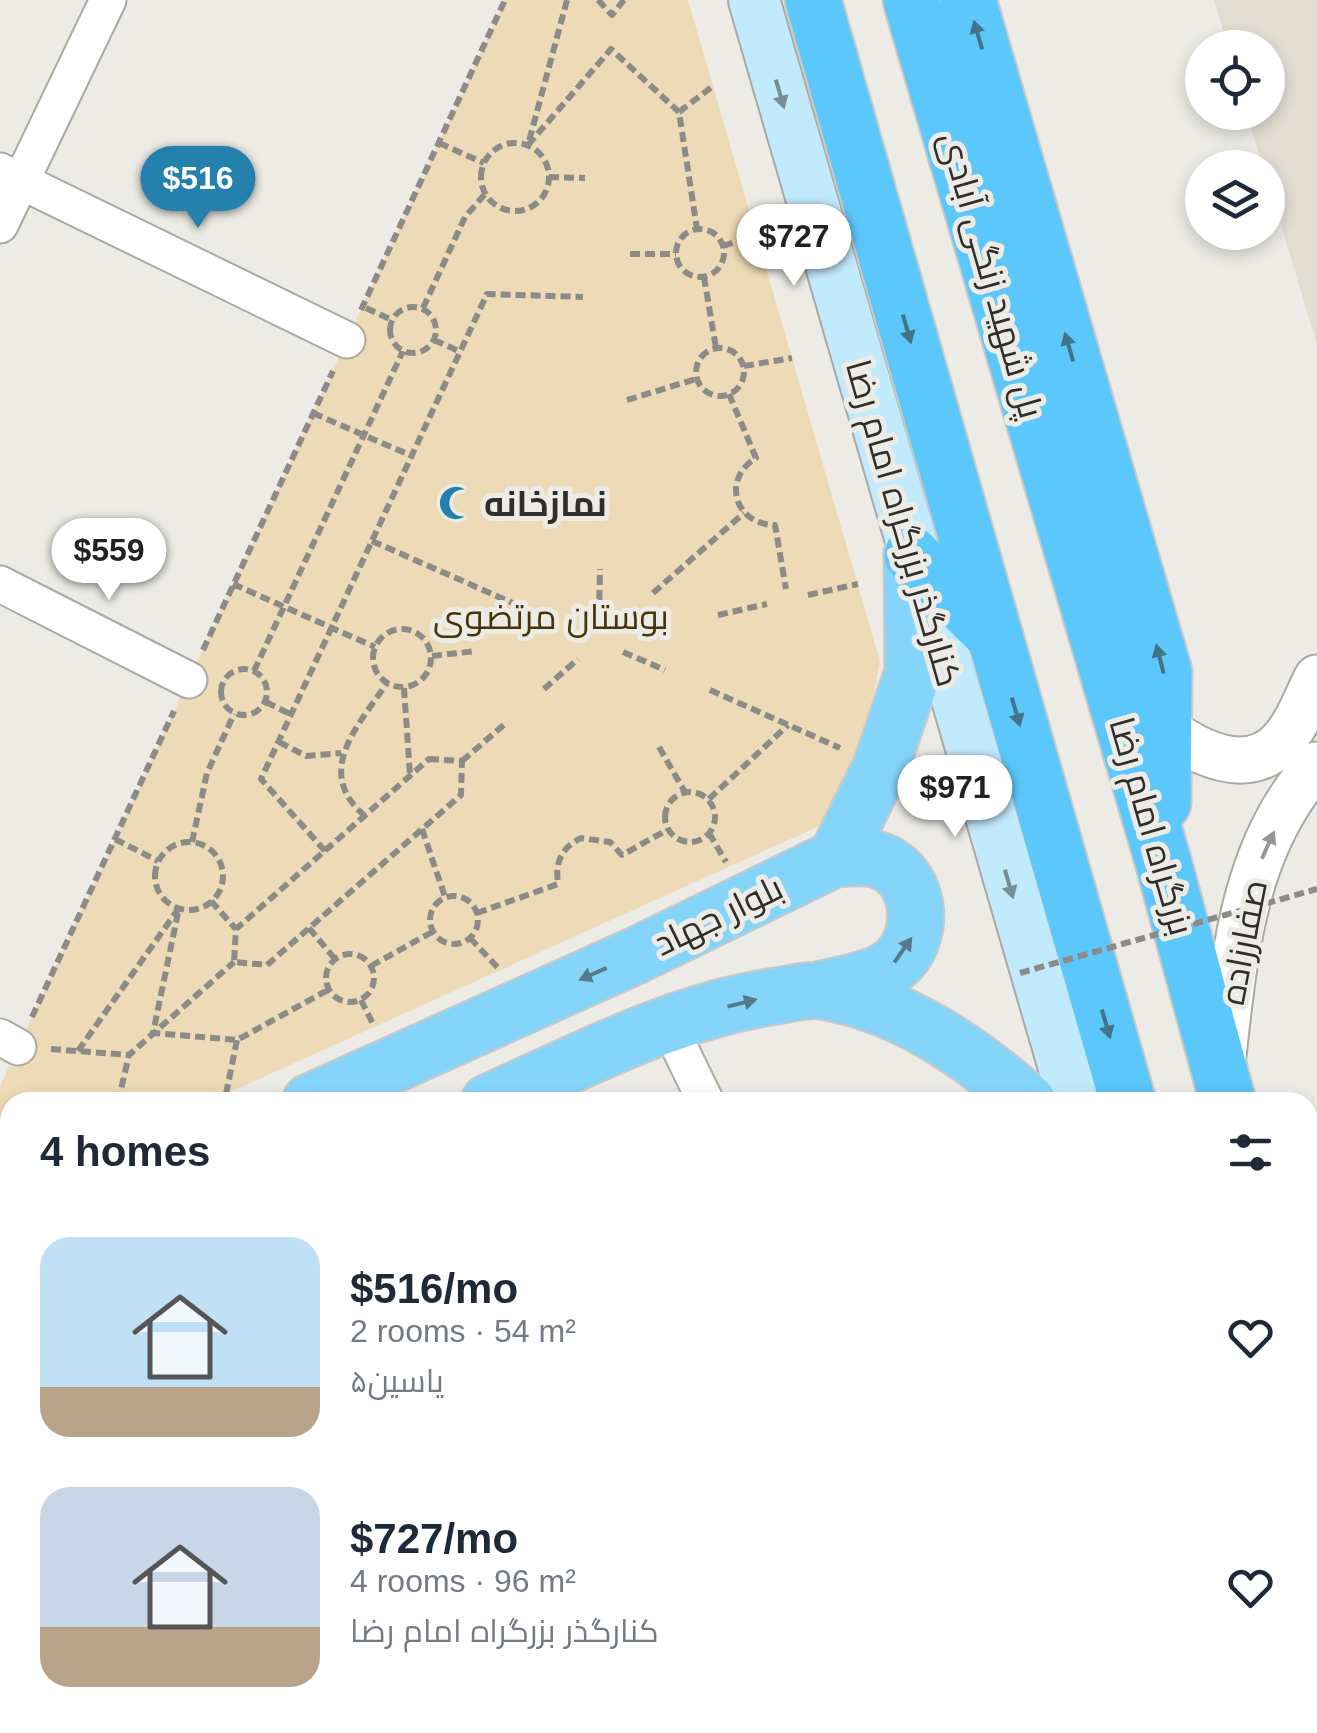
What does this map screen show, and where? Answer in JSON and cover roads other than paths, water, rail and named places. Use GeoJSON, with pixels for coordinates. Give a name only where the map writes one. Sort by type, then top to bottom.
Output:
{"type":"FeatureCollection","features":[{"type":"Feature","properties":{"kind":"highway"},"geometry":{"type":"LineString","coordinates":[[813,0],[1125,1092]]}},
{"type":"Feature","properties":{"kind":"highway","name":"پل شهید زنگی آبادی"},"geometry":{"type":"LineString","coordinates":[[912,0],[1072,550]]}},
{"type":"Feature","properties":{"kind":"highway"},"geometry":{"type":"LineString","coordinates":[[968,0],[1164,672],[1163,861]]}},
{"type":"Feature","properties":{"kind":"highway","name":"بزرگراه امام رضا"},"geometry":{"type":"LineString","coordinates":[[1072,550],[1163,861],[1224,1089]]}},
{"type":"Feature","properties":{"kind":"highway"},"geometry":{"type":"LineString","coordinates":[[912,556],[995,638]]}},
{"type":"Feature","properties":{"kind":"main road","name":"کنارگذر بزرگراه امام رضا"},"geometry":{"type":"LineString","coordinates":[[754,0],[912,556],[1071,1092]]}},
{"type":"Feature","properties":{"kind":"main road"},"geometry":{"type":"LineString","coordinates":[[511,1092],[667,1022],[878,974],[896,963],[910,946],[917,926],[916,904],[908,885],[894,869],[875,859],[836,858],[881,767],[913,672],[912,556]]}},
{"type":"Feature","properties":{"kind":"main road","name":"بلوار جهاد"},"geometry":{"type":"LineString","coordinates":[[332,1092],[637,955],[836,858]]}},
{"type":"Feature","properties":{"kind":"main road"},"geometry":{"type":"LineString","coordinates":[[818,990],[906,1016],[986,1066],[1016,1092]]}},
{"type":"Feature","properties":{"kind":"street"},"geometry":{"type":"LineString","coordinates":[[0,225],[10,176],[108,0]]}},
{"type":"Feature","properties":{"kind":"street"},"geometry":{"type":"LineString","coordinates":[[10,176],[348,340]]}},
{"type":"Feature","properties":{"kind":"street"},"geometry":{"type":"LineString","coordinates":[[0,584],[188,680]]}},
{"type":"Feature","properties":{"kind":"street"},"geometry":{"type":"LineString","coordinates":[[1164,728],[1197,752],[1228,760],[1255,756],[1283,741],[1317,678]]}},
{"type":"Feature","properties":{"kind":"street","name":"صفارزاده"},"geometry":{"type":"LineString","coordinates":[[1224,1089],[1249,886],[1299,784],[1317,764]]}},
{"type":"Feature","properties":{"kind":"street"},"geometry":{"type":"LineString","coordinates":[[667,1022],[701,1092]]}},
{"type":"Feature","properties":{"kind":"place","name":"نمازخانه"},"geometry":{"type":"Point","coordinates":[456,503]}},
{"type":"Feature","properties":{"kind":"park label","name":"بوستان مرتضوی"},"geometry":{"type":"Point","coordinates":[551,616]}}]}
